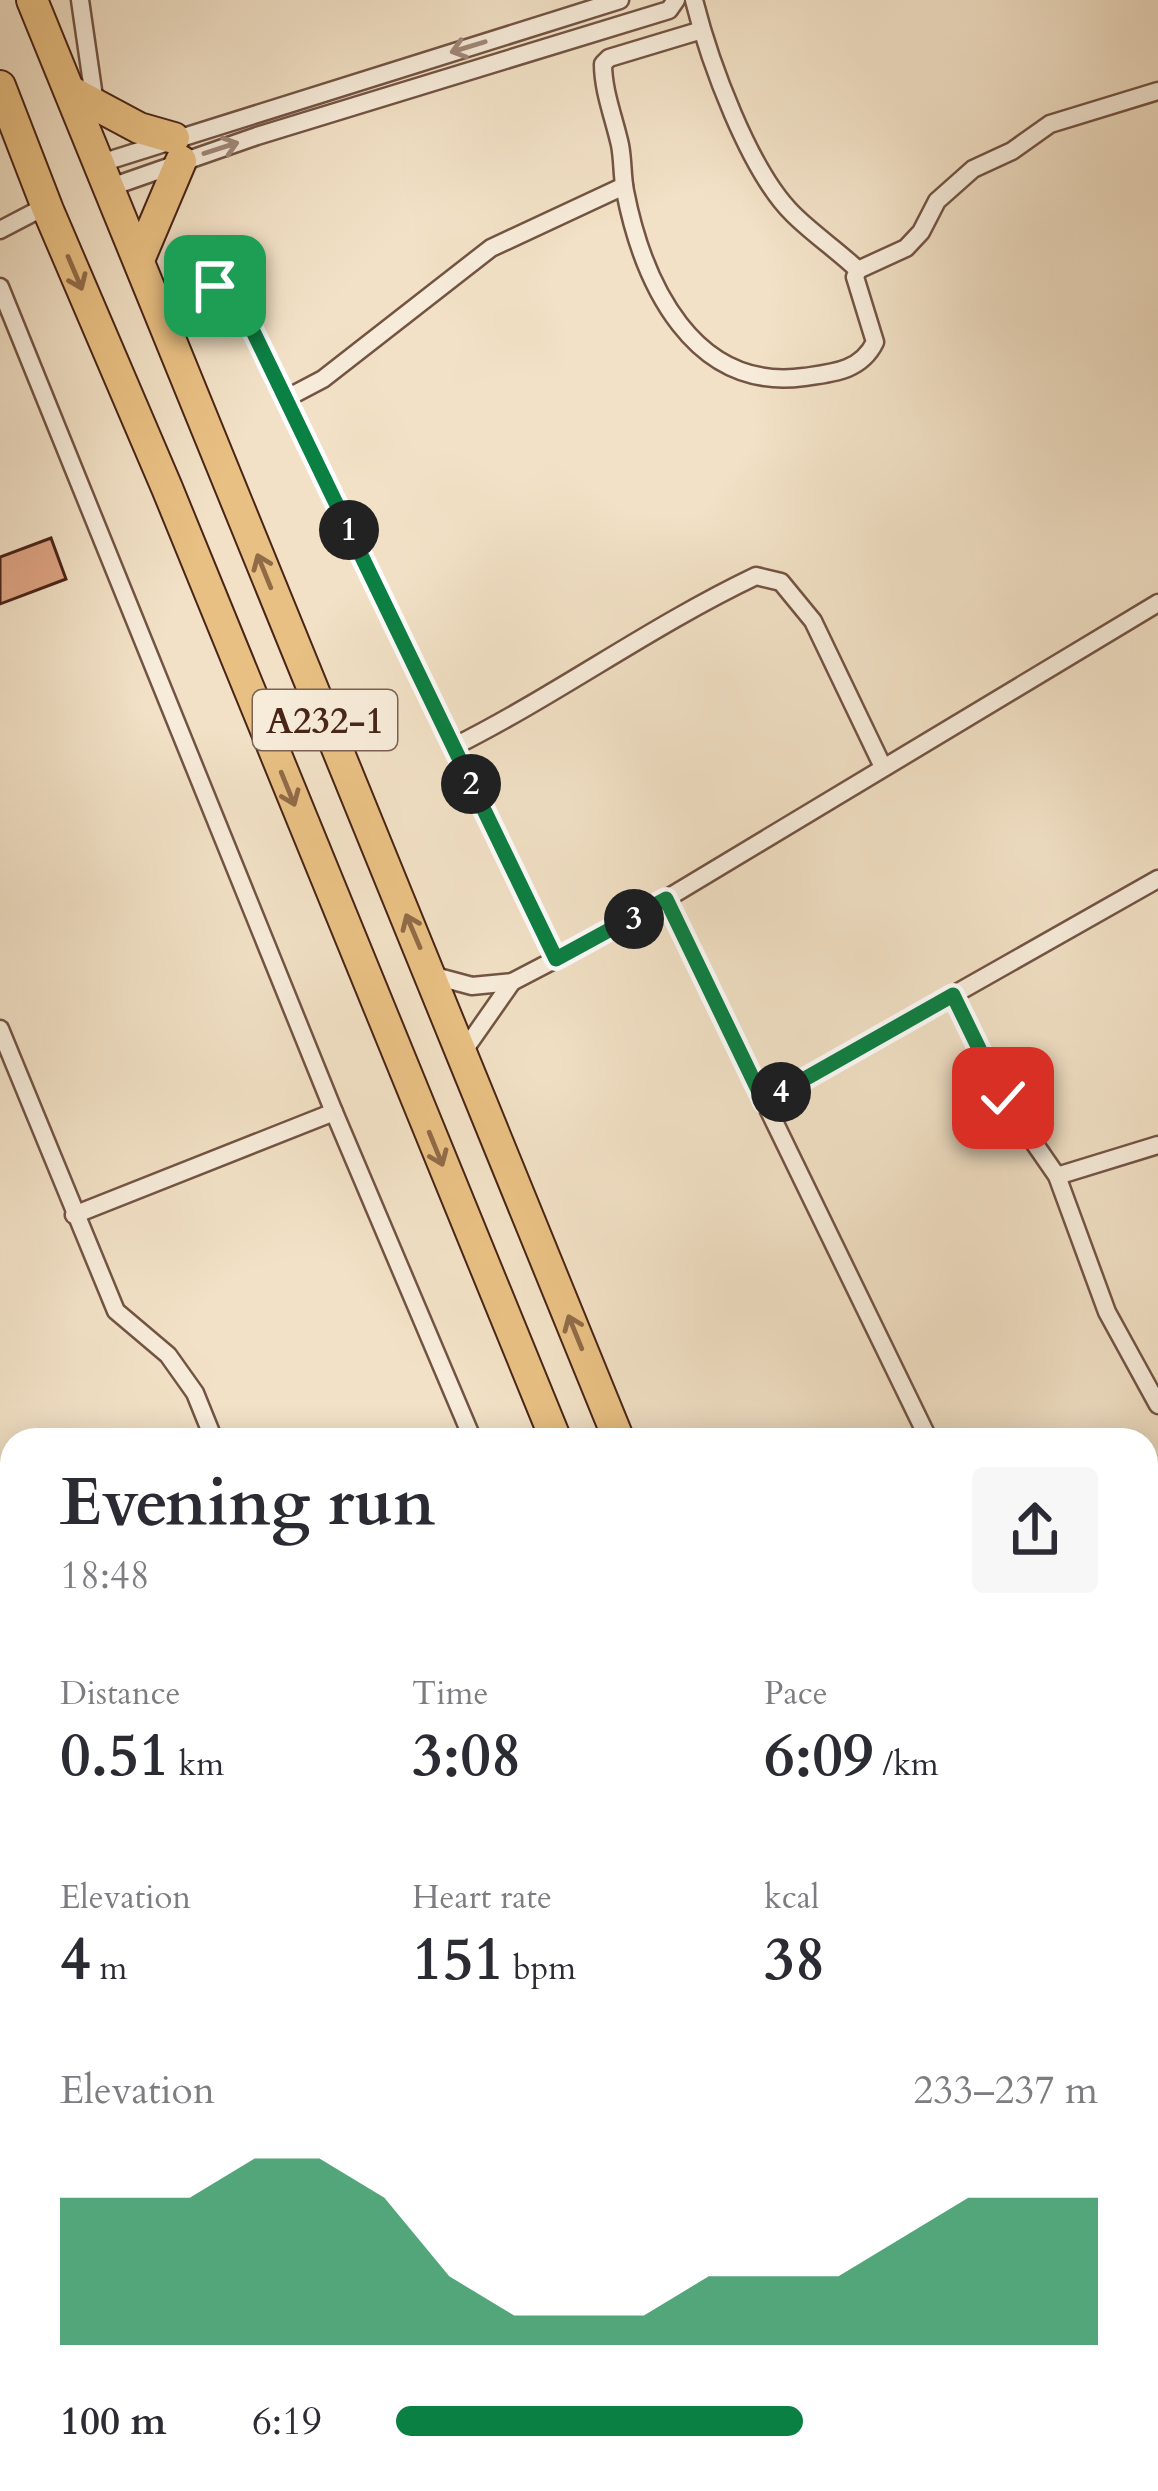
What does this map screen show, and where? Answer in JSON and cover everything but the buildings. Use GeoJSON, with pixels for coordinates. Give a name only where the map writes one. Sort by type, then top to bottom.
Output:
{"type":"FeatureCollection","features":[{"type":"Feature","properties":{"kind":"highway","name":"A232-1"},"geometry":{"type":"LineString","coordinates":[[32,0],[83,98],[106,175],[153,296],[614,1428]]}},
{"type":"Feature","properties":{"kind":"highway","name":"A232-1"},"geometry":{"type":"LineString","coordinates":[[0,86],[551,1428]]}},
{"type":"Feature","properties":{"kind":"highway"},"geometry":{"type":"LineString","coordinates":[[83,98],[178,149],[139,260]]}},
{"type":"Feature","properties":{"kind":"street"},"geometry":{"type":"LineString","coordinates":[[80,0],[83,98]]}},
{"type":"Feature","properties":{"kind":"street"},"geometry":{"type":"LineString","coordinates":[[106,175],[620,0]]}},
{"type":"Feature","properties":{"kind":"street"},"geometry":{"type":"LineString","coordinates":[[178,149],[669,10],[676,0]]}},
{"type":"Feature","properties":{"kind":"street"},"geometry":{"type":"LineString","coordinates":[[694,0],[754,157],[772,188],[791,212],[857,270]]}},
{"type":"Feature","properties":{"kind":"street"},"geometry":{"type":"LineString","coordinates":[[702,31],[609,58],[603,64],[632,219],[661,296],[695,346],[735,369],[797,378],[861,362],[875,343],[855,277],[857,270],[906,248],[921,232],[937,200],[973,169],[1012,152],[1051,124],[1158,91]]}},
{"type":"Feature","properties":{"kind":"street"},"geometry":{"type":"LineString","coordinates":[[285,399],[323,380],[491,248],[624,186]]}},
{"type":"Feature","properties":{"kind":"street"},"geometry":{"type":"LineString","coordinates":[[0,230],[46,206]]}},
{"type":"Feature","properties":{"kind":"street"},"geometry":{"type":"LineString","coordinates":[[153,296],[190,283],[215,286],[236,299],[556,959]]}},
{"type":"Feature","properties":{"kind":"street"},"geometry":{"type":"LineString","coordinates":[[0,287],[334,1112],[468,1428]]}},
{"type":"Feature","properties":{"kind":"street"},"geometry":{"type":"LineString","coordinates":[[453,747],[534,706],[641,638],[756,576],[781,582],[813,621],[883,767]]}},
{"type":"Feature","properties":{"kind":"street"},"geometry":{"type":"LineString","coordinates":[[431,975],[472,986],[512,982],[666,899],[1158,603]]}},
{"type":"Feature","properties":{"kind":"street"},"geometry":{"type":"LineString","coordinates":[[764,1102],[1158,879]]}},
{"type":"Feature","properties":{"kind":"street"},"geometry":{"type":"LineString","coordinates":[[666,899],[923,1428]]}},
{"type":"Feature","properties":{"kind":"street"},"geometry":{"type":"LineString","coordinates":[[463,1052],[512,982]]}},
{"type":"Feature","properties":{"kind":"street"},"geometry":{"type":"LineString","coordinates":[[953,995],[1003,1098],[1057,1176],[1107,1312],[1158,1405]]}},
{"type":"Feature","properties":{"kind":"street"},"geometry":{"type":"LineString","coordinates":[[0,1029],[116,1311],[168,1355],[195,1394],[209,1428]]}},
{"type":"Feature","properties":{"kind":"street"},"geometry":{"type":"LineString","coordinates":[[74,1215],[334,1112]]}},
{"type":"Feature","properties":{"kind":"street"},"geometry":{"type":"LineString","coordinates":[[1057,1176],[1158,1145]]}},
{"type":"Feature","properties":{"kind":"route"},"geometry":{"type":"LineString","coordinates":[[215,286],[236,299],[250,325],[556,959],[666,899],[764,1102],[953,995],[1003,1098]]}}]}
